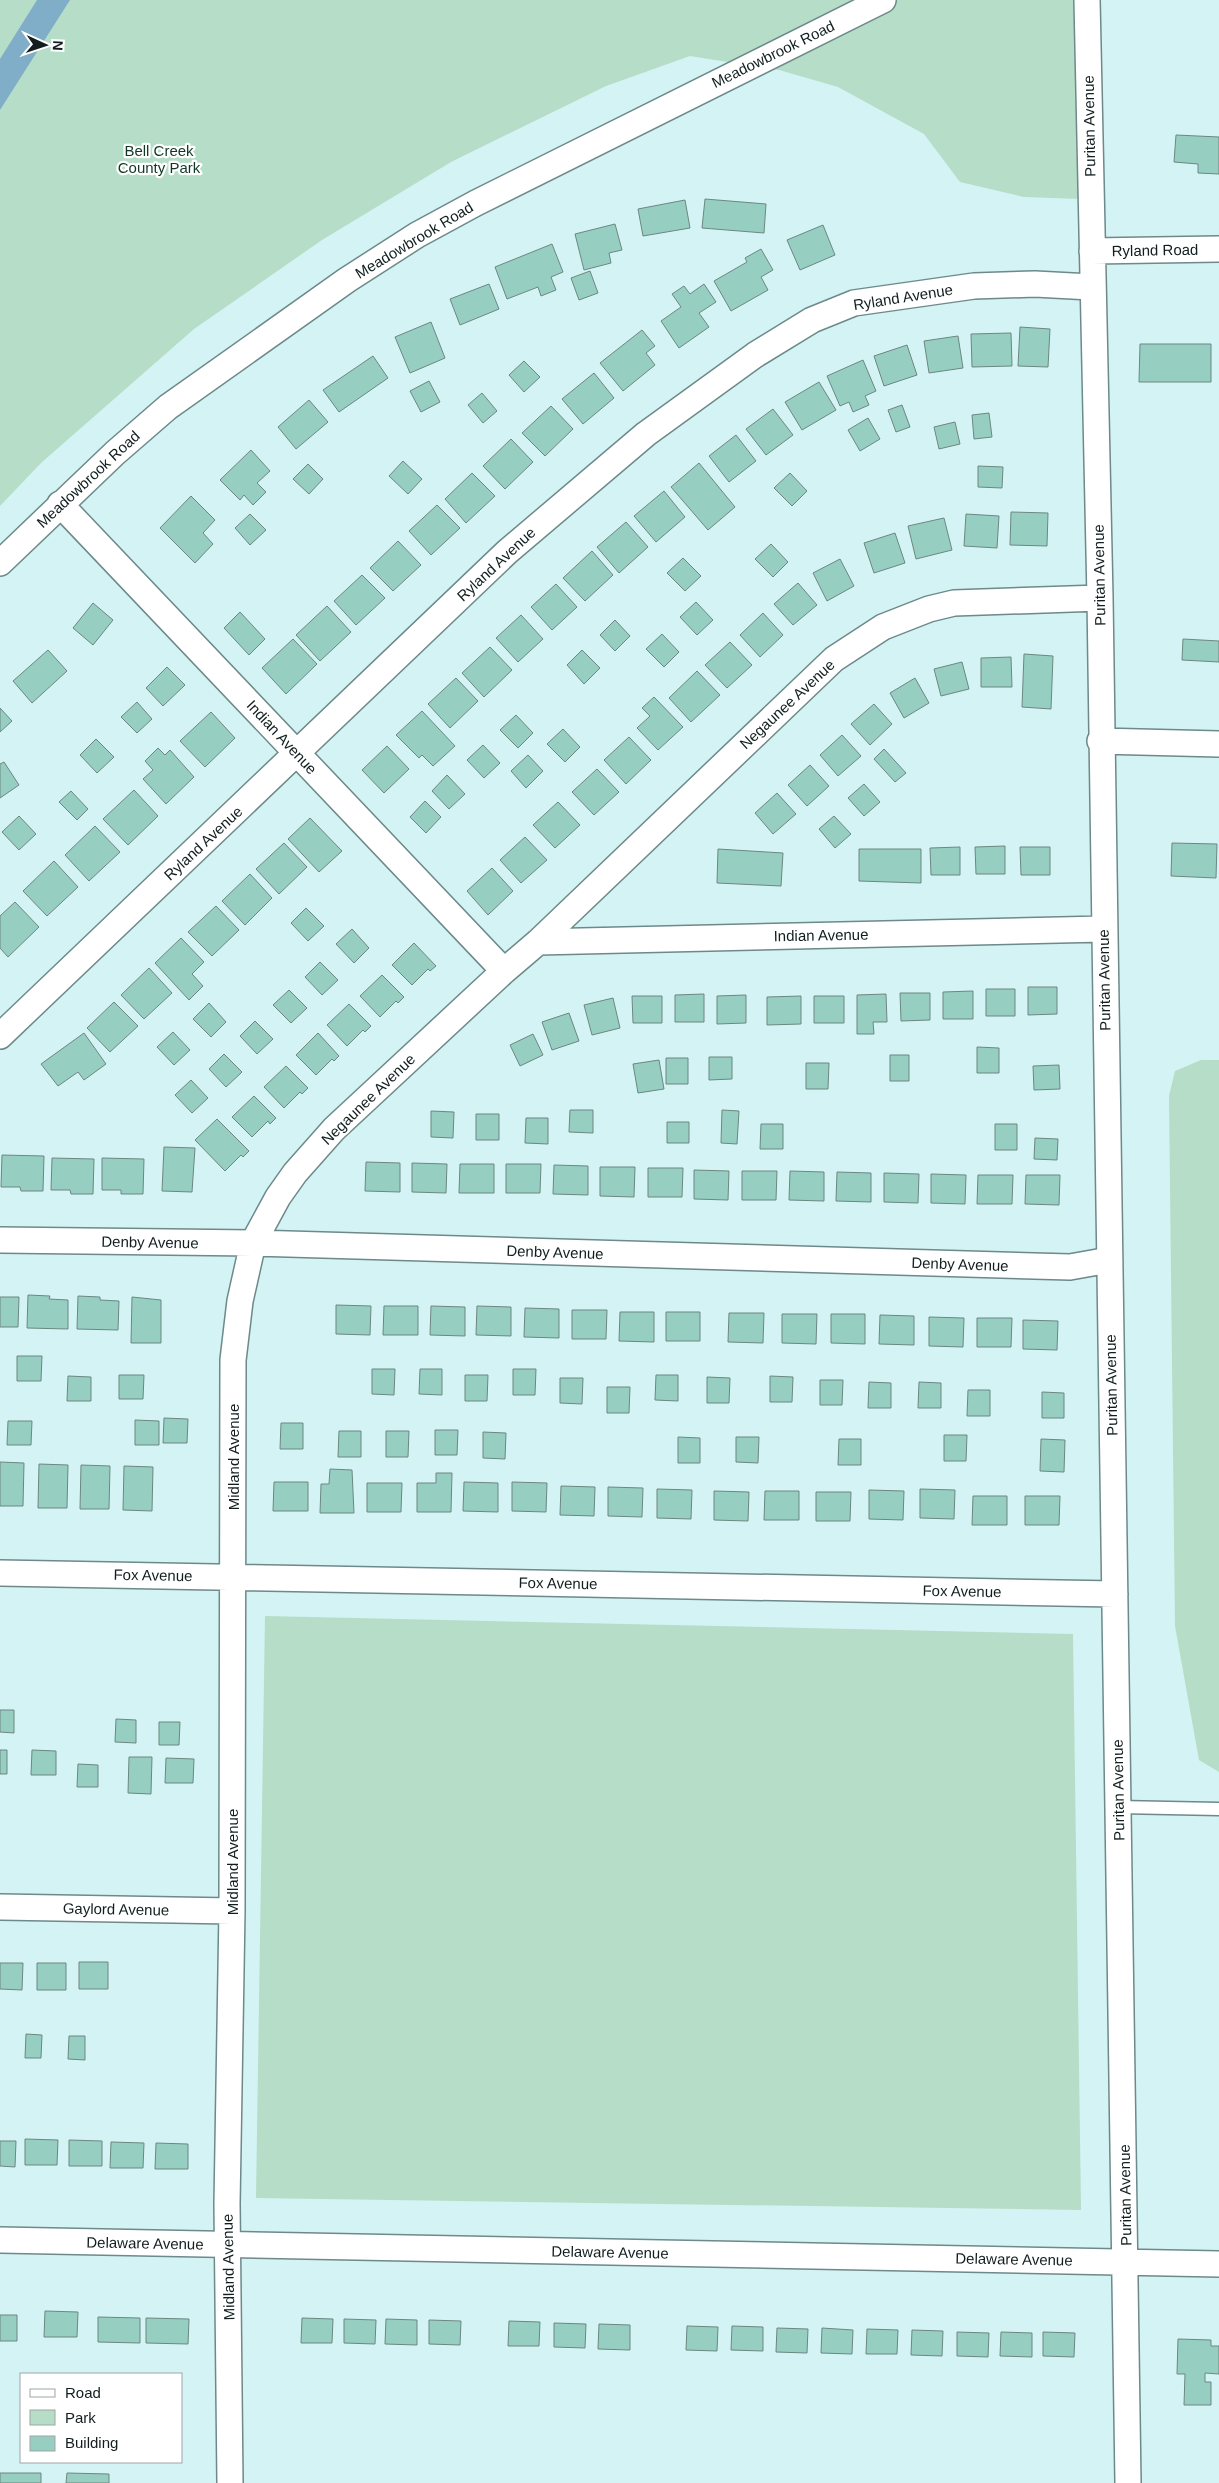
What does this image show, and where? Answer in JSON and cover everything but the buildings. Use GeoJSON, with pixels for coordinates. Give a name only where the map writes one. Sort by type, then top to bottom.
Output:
{"type":"FeatureCollection","features":[{"type":"Feature","properties":{"kind":"street","name":"Meadowbrook Road"},"geometry":{"type":"LineString","coordinates":[[0,563],[60,504],[168,407],[347,280],[417,235],[484,199],[882,0]]}},
{"type":"Feature","properties":{"kind":"street","name":"Puritan Avenue"},"geometry":{"type":"LineString","coordinates":[[1087,0],[1092,251],[1091,287],[1100,598],[1100,741],[1126,2262],[1128,2483]]}},
{"type":"Feature","properties":{"kind":"street","name":"Ryland Road"},"geometry":{"type":"LineString","coordinates":[[1092,251],[1219,249]]}},
{"type":"Feature","properties":{"kind":"street","name":"Ryland Avenue"},"geometry":{"type":"LineString","coordinates":[[0,1036],[507,552],[598,474],[710,386],[812,320],[854,303],[936,290],[1035,284],[1091,287]]}},
{"type":"Feature","properties":{"kind":"street","name":"Indian Avenue"},"geometry":{"type":"LineString","coordinates":[[60,504],[504,971]]}},
{"type":"Feature","properties":{"kind":"street","name":"Negaunee Avenue"},"geometry":{"type":"LineString","coordinates":[[253,1243],[278,1198],[314,1150],[504,971],[538,942],[834,659],[861,639],[906,617],[954,603],[1100,598]]}},
{"type":"Feature","properties":{"kind":"street"},"geometry":{"type":"LineString","coordinates":[[1100,741],[1219,744]]}},
{"type":"Feature","properties":{"kind":"street","name":"Indian Avenue"},"geometry":{"type":"LineString","coordinates":[[538,942],[1103,929]]}},
{"type":"Feature","properties":{"kind":"street","name":"Denby Avenue"},"geometry":{"type":"LineString","coordinates":[[0,1240],[253,1243],[1070,1267],[1109,1260]]}},
{"type":"Feature","properties":{"kind":"street","name":"Midland Avenue"},"geometry":{"type":"LineString","coordinates":[[230,2483],[229,2245],[233,1360],[240,1301],[253,1243]]}},
{"type":"Feature","properties":{"kind":"street","name":"Fox Avenue"},"geometry":{"type":"LineString","coordinates":[[0,1573],[1115,1594]]}},
{"type":"Feature","properties":{"kind":"street","name":"Gaylord Avenue"},"geometry":{"type":"LineString","coordinates":[[0,1907],[232,1911]]}},
{"type":"Feature","properties":{"kind":"street","name":"Delaware Avenue"},"geometry":{"type":"LineString","coordinates":[[0,2240],[1219,2264]]}},
{"type":"Feature","properties":{"kind":"lane"},"geometry":{"type":"LineString","coordinates":[[1118,1807],[1219,1809]]}},
{"type":"Feature","properties":{"kind":"green space","name":"Bell Creek County Park"},"geometry":{"type":"Polygon","coordinates":[[[0,0],[1079,0],[1081,199],[1024,197],[960,182],[924,134],[838,87],[779,70],[690,56],[606,86],[451,162],[322,240],[194,329],[41,463],[0,506],[0,0]]]}},
{"type":"Feature","properties":{"kind":"green space"},"geometry":{"type":"Polygon","coordinates":[[[1201,1060],[1219,1060],[1219,1772],[1199,1760],[1175,1626],[1169,1096],[1175,1071],[1201,1060]]]}},
{"type":"Feature","properties":{"kind":"green space"},"geometry":{"type":"Polygon","coordinates":[[[265,1616],[1073,1634],[1081,2210],[256,2198],[265,1616]]]}},
{"type":"Feature","properties":{"kind":"water"},"geometry":{"type":"Polygon","coordinates":[[[37,0],[70,0],[0,110],[0,59],[37,0]]]}}]}
